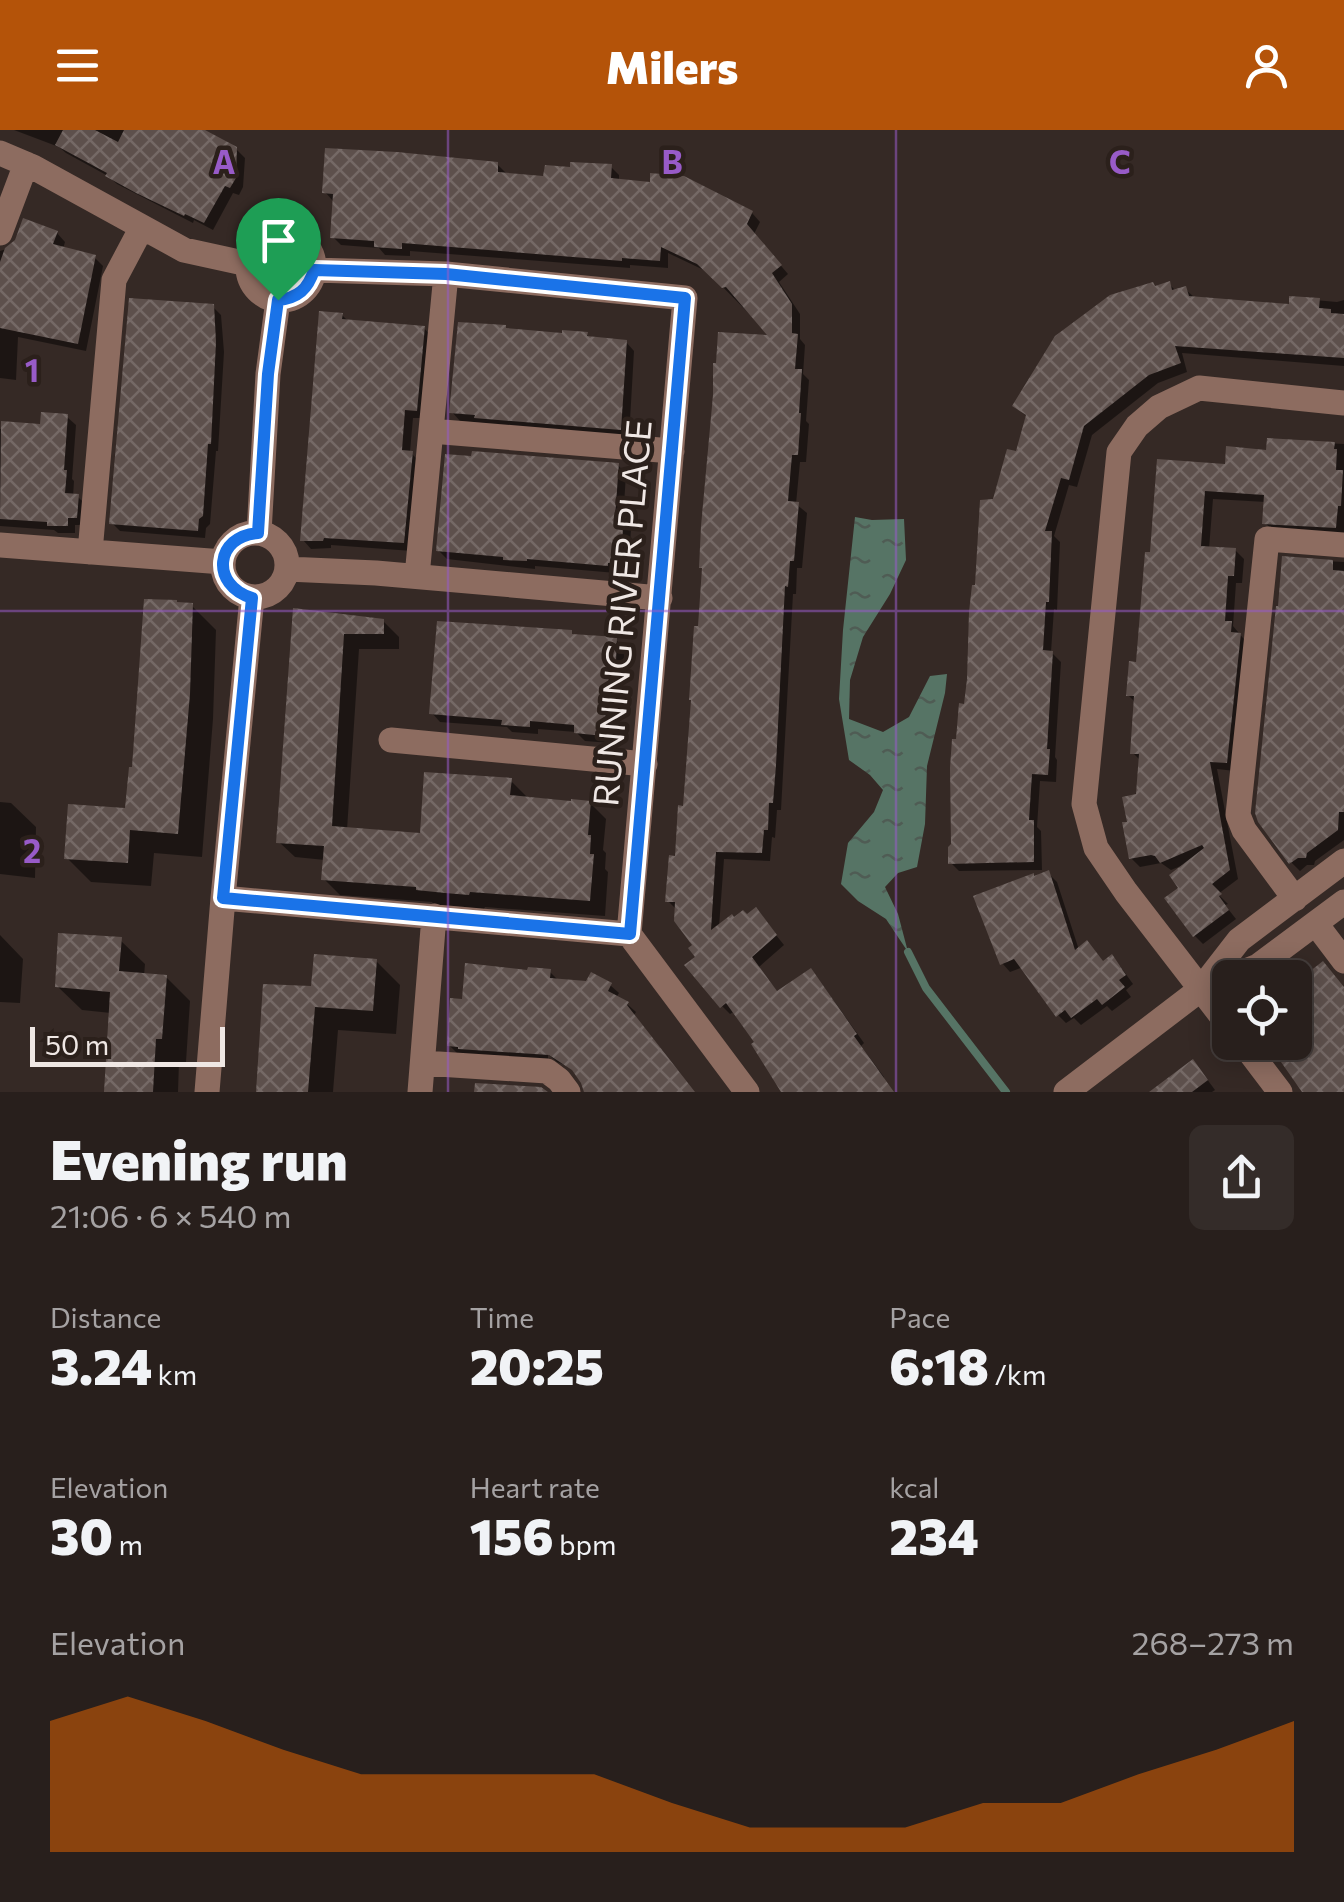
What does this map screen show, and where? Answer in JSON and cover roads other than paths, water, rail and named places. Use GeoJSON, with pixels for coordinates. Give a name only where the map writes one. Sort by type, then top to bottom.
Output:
{"type":"FeatureCollection","features":[{"type":"Feature","properties":{"kind":"street"},"geometry":{"type":"LineString","coordinates":[[0,153],[184,250],[248,264]]}},
{"type":"Feature","properties":{"kind":"street"},"geometry":{"type":"LineString","coordinates":[[0,233],[26,164]]}},
{"type":"Feature","properties":{"kind":"street"},"geometry":{"type":"LineString","coordinates":[[90,552],[114,280],[142,227]]}},
{"type":"Feature","properties":{"kind":"street"},"geometry":{"type":"LineString","coordinates":[[284,234],[306,246],[314,270],[302,292],[278,300],[256,288],[248,264],[260,242],[271,235],[284,234]]}},
{"type":"Feature","properties":{"kind":"street"},"geometry":{"type":"LineString","coordinates":[[314,270],[446,274],[417,576]]}},
{"type":"Feature","properties":{"kind":"street","name":"RUNNING RIVER PLACE"},"geometry":{"type":"LineString","coordinates":[[446,274],[685,298],[630,934]]}},
{"type":"Feature","properties":{"kind":"street"},"geometry":{"type":"LineString","coordinates":[[258,533],[268,374],[278,300]]}},
{"type":"Feature","properties":{"kind":"street"},"geometry":{"type":"LineString","coordinates":[[1212,1004],[1096,848],[1084,804],[1118,452],[1137,426],[1159,407],[1199,388],[1344,403]]}},
{"type":"Feature","properties":{"kind":"street"},"geometry":{"type":"LineString","coordinates":[[431,431],[672,451]]}},
{"type":"Feature","properties":{"kind":"street"},"geometry":{"type":"LineString","coordinates":[[258,533],[280,545],[288,569],[276,590],[252,598],[230,586],[223,562],[226,550],[235,540],[258,533]]}},
{"type":"Feature","properties":{"kind":"street"},"geometry":{"type":"LineString","coordinates":[[1295,899],[1244,830],[1238,815],[1267,539],[1344,545]]}},
{"type":"Feature","properties":{"kind":"street"},"geometry":{"type":"LineString","coordinates":[[0,545],[223,562]]}},
{"type":"Feature","properties":{"kind":"street"},"geometry":{"type":"LineString","coordinates":[[288,569],[417,576],[660,598]]}},
{"type":"Feature","properties":{"kind":"street"},"geometry":{"type":"LineString","coordinates":[[208,1092],[252,598]]}},
{"type":"Feature","properties":{"kind":"street"},"geometry":{"type":"LineString","coordinates":[[390,740],[645,764]]}},
{"type":"Feature","properties":{"kind":"street"},"geometry":{"type":"LineString","coordinates":[[1072,1087],[1200,989],[1239,940],[1344,861]]}},
{"type":"Feature","properties":{"kind":"street"},"geometry":{"type":"LineString","coordinates":[[223,898],[630,934],[747,1092]]}},
{"type":"Feature","properties":{"kind":"street"},"geometry":{"type":"LineString","coordinates":[[1200,989],[1258,966],[1344,902]]}},
{"type":"Feature","properties":{"kind":"street"},"geometry":{"type":"LineString","coordinates":[[420,1092],[434,916]]}},
{"type":"Feature","properties":{"kind":"street"},"geometry":{"type":"LineString","coordinates":[[1316,924],[1344,962]]}},
{"type":"Feature","properties":{"kind":"street"},"geometry":{"type":"LineString","coordinates":[[1256,1060],[1280,1092]]}},
{"type":"Feature","properties":{"kind":"street"},"geometry":{"type":"LineString","coordinates":[[423,1063],[547,1071],[568,1092]]}},
{"type":"Feature","properties":{"kind":"water"},"geometry":{"type":"Polygon","coordinates":[[[855,517],[904,519],[906,560],[863,637],[850,680],[849,719],[883,732],[909,717],[930,676],[947,674],[927,766],[925,824],[917,867],[898,873],[885,887],[898,914],[908,952],[886,919],[841,884],[848,843],[874,812],[883,790],[849,760],[839,699],[855,517]]]}},
{"type":"Feature","properties":{"kind":"waterway"},"geometry":{"type":"LineString","coordinates":[[908,952],[926,988],[1006,1092]]}}]}
